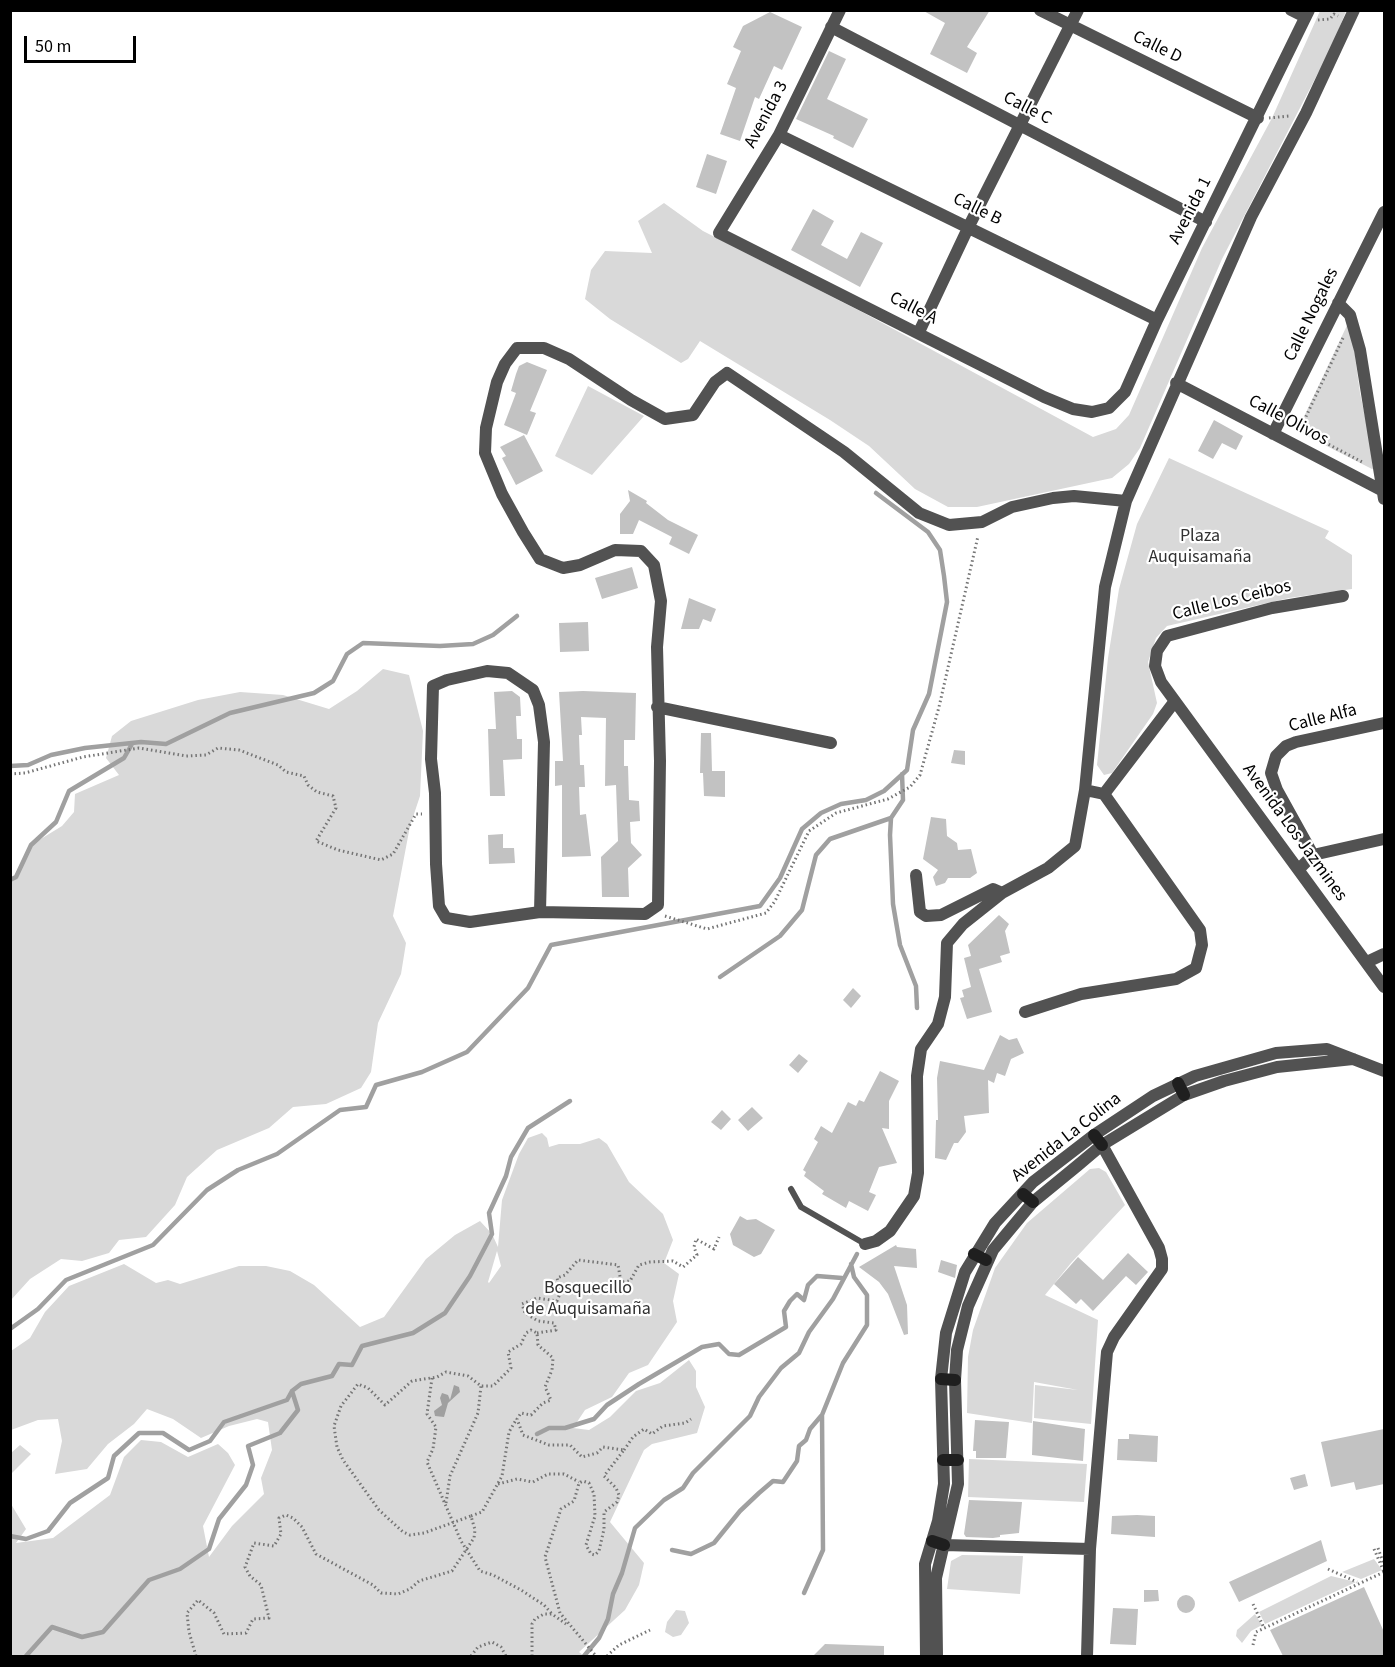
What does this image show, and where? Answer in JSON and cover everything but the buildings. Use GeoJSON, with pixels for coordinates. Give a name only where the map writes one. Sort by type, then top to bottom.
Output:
{"type":"FeatureCollection","features":[{"type":"Feature","properties":{"kind":"street","name":"Avenida 3"},"geometry":{"type":"LineString","coordinates":[[719,233],[780,135],[840,10]]}},
{"type":"Feature","properties":{"kind":"street","name":"Calle D"},"geometry":{"type":"LineString","coordinates":[[1040,10],[1258,118]]}},
{"type":"Feature","properties":{"kind":"street"},"geometry":{"type":"LineString","coordinates":[[919,332],[969,226],[1078,10]]}},
{"type":"Feature","properties":{"kind":"street"},"geometry":{"type":"LineString","coordinates":[[1292,10],[1307,14]]}},
{"type":"Feature","properties":{"kind":"street","name":"Avenida 1"},"geometry":{"type":"LineString","coordinates":[[1092,412],[1109,408],[1125,392],[1157,320],[1307,14]]}},
{"type":"Feature","properties":{"kind":"street"},"geometry":{"type":"LineString","coordinates":[[865,1244],[876,1241],[890,1231],[904,1214],[914,1196],[918,1173],[917,1076],[921,1049],[938,1024],[945,997],[947,943],[963,924],[1002,893],[1048,868],[1075,846],[1085,790],[1105,587],[1126,501],[1251,217],[1306,113],[1351,16]]}},
{"type":"Feature","properties":{"kind":"street","name":"Calle C"},"geometry":{"type":"LineString","coordinates":[[831,27],[1206,222]]}},
{"type":"Feature","properties":{"kind":"street","name":"Calle B"},"geometry":{"type":"LineString","coordinates":[[780,135],[1157,320]]}},
{"type":"Feature","properties":{"kind":"street","name":"Calle Nogales"},"geometry":{"type":"LineString","coordinates":[[1273,434],[1384,212]]}},
{"type":"Feature","properties":{"kind":"street","name":"Calle A"},"geometry":{"type":"LineString","coordinates":[[719,233],[1044,397],[1073,409],[1092,412]]}},
{"type":"Feature","properties":{"kind":"street"},"geometry":{"type":"LineString","coordinates":[[1338,303],[1350,315],[1360,350],[1384,495]]}},
{"type":"Feature","properties":{"kind":"street"},"geometry":{"type":"LineString","coordinates":[[540,912],[544,742],[539,705],[532,690],[508,673],[487,671],[447,680],[433,686],[431,759],[435,793],[439,906],[446,918],[470,922],[540,912],[645,914],[658,905],[660,761],[657,646],[661,601],[654,565],[641,551],[615,549],[580,565],[563,568],[540,559],[502,494],[485,453],[486,428],[496,382],[505,364],[517,348],[544,348],[568,359],[665,419],[693,415],[706,399],[715,382],[727,373],[844,452],[919,513],[949,525],[982,522],[1012,507],[1053,498],[1074,496],[1126,501]]}},
{"type":"Feature","properties":{"kind":"street","name":"Calle Olivos"},"geometry":{"type":"LineString","coordinates":[[1176,383],[1384,495]]}},
{"type":"Feature","properties":{"kind":"street","name":"Calle Los Ceibos"},"geometry":{"type":"LineString","coordinates":[[1175,701],[1161,682],[1155,666],[1157,651],[1167,636],[1272,608],[1342,596]]}},
{"type":"Feature","properties":{"kind":"street"},"geometry":{"type":"LineString","coordinates":[[1104,794],[1175,701]]}},
{"type":"Feature","properties":{"kind":"street","name":"Avenida Los Jazmines"},"geometry":{"type":"LineString","coordinates":[[1175,701],[1384,987]]}},
{"type":"Feature","properties":{"kind":"street"},"geometry":{"type":"LineString","coordinates":[[657,707],[831,743]]}},
{"type":"Feature","properties":{"kind":"street","name":"Calle Alfa"},"geometry":{"type":"LineString","coordinates":[[1313,855],[1277,790],[1271,773],[1276,756],[1286,746],[1296,742],[1384,723]]}},
{"type":"Feature","properties":{"kind":"street"},"geometry":{"type":"LineString","coordinates":[[1025,1012],[1081,994],[1176,979],[1196,968],[1202,945],[1200,930],[1104,794],[1085,790]]}},
{"type":"Feature","properties":{"kind":"street"},"geometry":{"type":"LineString","coordinates":[[1299,869],[1313,855],[1384,838]]}},
{"type":"Feature","properties":{"kind":"street"},"geometry":{"type":"LineString","coordinates":[[916,875],[921,912],[926,916],[941,915],[993,889],[1002,893]]}},
{"type":"Feature","properties":{"kind":"street"},"geometry":{"type":"LineString","coordinates":[[1367,962],[1384,954]]}},
{"type":"Feature","properties":{"kind":"street","name":"Avenida La Colina"},"geometry":{"type":"LineString","coordinates":[[926,1656],[923,1590],[925,1564],[938,1543],[955,1502],[958,1461],[955,1380],[962,1327],[986,1260],[1028,1198],[1033,1182],[1098,1140],[1178,1083],[1215,1070],[1276,1053],[1327,1049],[1384,1071]]}},
{"type":"Feature","properties":{"kind":"street","name":"Avenida La Colina"},"geometry":{"type":"LineString","coordinates":[[1098,1140],[1184,1095],[1224,1080],[1277,1067],[1354,1059]]}},
{"type":"Feature","properties":{"kind":"street"},"geometry":{"type":"LineString","coordinates":[[1178,1083],[1184,1095]]}},
{"type":"Feature","properties":{"kind":"street"},"geometry":{"type":"LineString","coordinates":[[1087,1656],[1090,1549],[1107,1352],[1114,1337],[1162,1269],[1159,1248],[1098,1140]]}},
{"type":"Feature","properties":{"kind":"street","name":"Avenida La Colina"},"geometry":{"type":"LineString","coordinates":[[937,1656],[936,1578],[943,1501],[941,1379],[951,1314],[974,1254],[995,1223],[1028,1198]]}},
{"type":"Feature","properties":{"kind":"street"},"geometry":{"type":"LineString","coordinates":[[974,1254],[986,1260]]}},
{"type":"Feature","properties":{"kind":"street"},"geometry":{"type":"LineString","coordinates":[[941,1379],[955,1380]]}},
{"type":"Feature","properties":{"kind":"street"},"geometry":{"type":"LineString","coordinates":[[943,1461],[958,1461]]}},
{"type":"Feature","properties":{"kind":"street"},"geometry":{"type":"LineString","coordinates":[[938,1543],[1090,1549]]}},
{"type":"Feature","properties":{"kind":"lane"},"geometry":{"type":"LineString","coordinates":[[791,1189],[801,1207],[865,1244]]}},
{"type":"Feature","properties":{"kind":"path"},"geometry":{"type":"LineString","coordinates":[[1307,14],[1316,21],[1330,19],[1334,14],[1351,16]]}},
{"type":"Feature","properties":{"kind":"path"},"geometry":{"type":"LineString","coordinates":[[1258,118],[1306,113]]}},
{"type":"Feature","properties":{"kind":"path"},"geometry":{"type":"LineString","coordinates":[[1345,334],[1302,425],[1305,432],[1372,467]]}},
{"type":"Feature","properties":{"kind":"path"},"geometry":{"type":"LineString","coordinates":[[537,1333],[538,1345],[553,1358],[552,1370],[545,1387],[552,1400],[543,1403],[531,1415],[521,1413],[517,1419],[509,1432],[505,1467],[482,1512],[424,1533],[410,1535],[403,1532],[379,1510],[343,1460],[337,1447],[334,1426],[341,1406],[358,1384],[368,1388],[385,1405],[411,1381],[432,1378],[446,1372],[468,1376],[481,1386],[493,1386],[511,1368],[508,1352],[521,1344],[526,1333],[531,1330],[537,1333],[556,1330],[554,1323],[538,1321],[525,1313],[522,1304],[537,1298],[557,1301],[561,1292],[557,1278],[565,1275],[579,1260],[618,1265],[621,1282],[630,1281],[639,1265],[650,1262],[673,1261],[683,1267],[698,1255],[694,1247],[696,1239],[714,1249],[719,1237]]}},
{"type":"Feature","properties":{"kind":"path"},"geometry":{"type":"LineString","coordinates":[[432,1378],[427,1414],[436,1427],[433,1449],[428,1462],[468,1551],[480,1571],[493,1575],[544,1605],[567,1625],[595,1656]]}},
{"type":"Feature","properties":{"kind":"path"},"geometry":{"type":"LineString","coordinates":[[446,1505],[450,1476],[478,1413],[481,1386]]}},
{"type":"Feature","properties":{"kind":"path"},"geometry":{"type":"LineString","coordinates":[[517,1419],[523,1435],[549,1445],[570,1445],[582,1457],[597,1453],[603,1447],[624,1450]]}},
{"type":"Feature","properties":{"kind":"path"},"geometry":{"type":"LineString","coordinates":[[496,1485],[517,1479],[533,1482],[548,1474],[564,1474],[579,1483],[589,1483],[594,1494],[595,1516],[586,1545],[587,1552],[595,1555],[599,1551],[604,1529],[604,1512],[617,1502],[619,1495],[616,1488],[604,1476],[633,1437],[644,1428],[652,1434],[663,1426],[685,1423],[691,1419]]}},
{"type":"Feature","properties":{"kind":"path"},"geometry":{"type":"LineString","coordinates":[[567,1625],[558,1606],[545,1557],[561,1509],[574,1501],[579,1483]]}},
{"type":"Feature","properties":{"kind":"path"},"geometry":{"type":"LineString","coordinates":[[196,1656],[189,1632],[187,1613],[198,1600],[214,1613],[224,1634],[246,1633],[254,1619],[269,1618],[261,1585],[250,1576],[245,1567],[254,1544],[274,1546],[281,1534],[279,1518],[286,1515],[293,1518],[302,1527],[316,1554],[373,1585],[381,1593],[392,1595],[410,1589],[419,1581],[453,1571],[468,1551],[475,1530],[471,1516]]}},
{"type":"Feature","properties":{"kind":"path"},"geometry":{"type":"LineString","coordinates":[[1253,1645],[1256,1632],[1384,1572],[1376,1549],[1384,1565]]}},
{"type":"Feature","properties":{"kind":"path"},"geometry":{"type":"LineString","coordinates":[[1328,1569],[1357,1582]]}},
{"type":"Feature","properties":{"kind":"path"},"geometry":{"type":"LineString","coordinates":[[1253,1604],[1264,1628]]}},
{"type":"Feature","properties":{"kind":"path"},"geometry":{"type":"LineString","coordinates":[[532,1656],[532,1624],[540,1616],[552,1614]]}},
{"type":"Feature","properties":{"kind":"path"},"geometry":{"type":"LineString","coordinates":[[607,1656],[619,1645],[650,1630]]}},
{"type":"Feature","properties":{"kind":"path"},"geometry":{"type":"LineString","coordinates":[[471,1656],[478,1647],[492,1642],[501,1647],[506,1656]]}},
{"type":"Feature","properties":{"kind":"green space"},"geometry":{"type":"Polygon","coordinates":[[[1320,11],[1346,11],[1333,44],[1222,259],[1140,448],[1129,464],[1112,478],[977,507],[948,507],[915,489],[869,446],[700,341],[688,359],[681,363],[610,319],[585,299],[591,270],[605,251],[652,253],[638,221],[664,203],[703,231],[862,312],[1093,437],[1116,429],[1129,415],[1202,248],[1272,118],[1320,11]]]}},
{"type":"Feature","properties":{"kind":"green space"},"geometry":{"type":"Polygon","coordinates":[[[1350,319],[1360,393],[1376,468],[1372,469],[1303,434],[1300,425],[1350,319]]]}},
{"type":"Feature","properties":{"kind":"green space"},"geometry":{"type":"Polygon","coordinates":[[[588,386],[644,416],[592,475],[555,456],[588,386]]]}},
{"type":"Feature","properties":{"kind":"green space","name":"Plaza Auquisamaña"},"geometry":{"type":"Polygon","coordinates":[[[1169,458],[1329,531],[1325,538],[1352,555],[1352,589],[1289,598],[1167,626],[1156,638],[1148,662],[1157,703],[1153,714],[1112,773],[1104,775],[1097,765],[1108,658],[1119,589],[1137,524],[1169,458]]]}},
{"type":"Feature","properties":{"kind":"green space"},"geometry":{"type":"Polygon","coordinates":[[[383,669],[409,675],[423,731],[420,796],[410,826],[393,916],[406,943],[401,974],[378,1023],[371,1072],[361,1088],[326,1104],[293,1107],[269,1128],[217,1150],[187,1177],[175,1205],[146,1237],[119,1240],[109,1253],[82,1261],[61,1259],[30,1279],[11,1300],[11,880],[16,877],[31,845],[62,826],[74,812],[75,794],[119,775],[106,758],[112,736],[131,721],[198,700],[240,692],[283,695],[329,709],[357,691],[383,669]]]}},
{"type":"Feature","properties":{"kind":"green space","name":"Bosquecillo de Auquisamaña"},"geometry":{"type":"Polygon","coordinates":[[[542,1133],[547,1138],[549,1147],[559,1144],[580,1144],[599,1138],[607,1144],[629,1182],[663,1214],[673,1240],[664,1263],[679,1274],[673,1301],[677,1322],[648,1365],[629,1373],[612,1397],[585,1410],[573,1428],[589,1430],[610,1417],[636,1391],[660,1383],[689,1360],[696,1371],[696,1387],[705,1407],[697,1433],[652,1444],[644,1450],[610,1522],[644,1563],[639,1585],[625,1610],[579,1652],[584,1656],[11,1656],[11,1504],[26,1529],[16,1543],[53,1538],[110,1495],[124,1457],[141,1440],[161,1442],[188,1457],[218,1444],[228,1453],[235,1465],[203,1526],[209,1557],[232,1526],[264,1494],[261,1478],[272,1450],[268,1422],[257,1419],[229,1426],[201,1438],[173,1419],[147,1409],[134,1424],[108,1444],[87,1469],[55,1474],[62,1441],[58,1419],[38,1420],[11,1430],[11,1351],[30,1338],[45,1312],[69,1286],[124,1264],[156,1283],[168,1280],[180,1284],[239,1266],[266,1266],[290,1271],[314,1285],[360,1327],[384,1317],[426,1259],[455,1235],[480,1221],[492,1234],[498,1247],[502,1200],[519,1154],[528,1138],[542,1133]],[[497,1251],[489,1283],[501,1266],[497,1251]]]}},
{"type":"Feature","properties":{"kind":"green space"},"geometry":{"type":"Polygon","coordinates":[[[1099,1168],[1106,1172],[1125,1205],[1071,1263],[1045,1295],[1098,1320],[1091,1424],[1034,1418],[1035,1385],[1078,1390],[1034,1382],[1032,1423],[967,1413],[968,1357],[973,1330],[995,1268],[1027,1223],[1090,1169],[1099,1168]]]}},
{"type":"Feature","properties":{"kind":"green space"},"geometry":{"type":"Polygon","coordinates":[[[20,1445],[31,1454],[11,1474],[11,1453],[20,1445]]]}},
{"type":"Feature","properties":{"kind":"green space"},"geometry":{"type":"Polygon","coordinates":[[[969,1459],[1087,1464],[1084,1502],[968,1497],[969,1459]]]}},
{"type":"Feature","properties":{"kind":"green space"},"geometry":{"type":"Polygon","coordinates":[[[962,1555],[1023,1556],[1020,1594],[947,1589],[951,1561],[962,1555]]]}},
{"type":"Feature","properties":{"kind":"green space"},"geometry":{"type":"Polygon","coordinates":[[[1374,1559],[1382,1570],[1361,1579],[1342,1572],[1374,1559]]]}},
{"type":"Feature","properties":{"kind":"green space"},"geometry":{"type":"Polygon","coordinates":[[[1331,1576],[1356,1582],[1265,1624],[1259,1612],[1331,1576]]]}},
{"type":"Feature","properties":{"kind":"green space"},"geometry":{"type":"Polygon","coordinates":[[[676,1610],[685,1611],[689,1623],[681,1635],[673,1637],[665,1632],[667,1622],[676,1610]]]}},
{"type":"Feature","properties":{"kind":"green space"},"geometry":{"type":"Polygon","coordinates":[[[1255,1614],[1262,1625],[1251,1631],[1242,1643],[1236,1636],[1237,1630],[1255,1614]]]}},
{"type":"Feature","properties":{"kind":"shaded area"},"geometry":{"type":"Polygon","coordinates":[[[454,1385],[459,1387],[460,1392],[448,1403],[444,1417],[435,1416],[434,1411],[442,1405],[440,1398],[442,1393],[448,1395],[450,1400],[454,1385]]]}},
{"type":"Feature","properties":{"kind":"waterway"},"geometry":{"type":"LineString","coordinates":[[10,1329],[38,1309],[66,1280],[153,1245],[207,1190],[238,1170],[277,1154],[340,1110],[366,1107],[376,1085],[422,1072],[467,1052],[528,988],[551,945],[760,906],[780,878],[802,829],[821,813],[841,804],[866,800],[884,791],[907,770],[913,730],[929,694],[947,602],[940,550],[928,532],[876,493]]}},
{"type":"Feature","properties":{"kind":"waterway"},"geometry":{"type":"LineString","coordinates":[[10,766],[28,765],[51,755],[85,748],[141,742],[166,744],[230,713],[314,693],[333,681],[347,654],[363,643],[440,646],[473,644],[493,635],[517,616]]}},
{"type":"Feature","properties":{"kind":"waterway"},"geometry":{"type":"LineString","coordinates":[[10,880],[16,877],[31,845],[56,822],[69,791],[124,758],[132,744]]}},
{"type":"Feature","properties":{"kind":"waterway"},"geometry":{"type":"LineString","coordinates":[[902,774],[903,800],[891,818],[893,904],[900,945],[916,986],[917,1008]]}},
{"type":"Feature","properties":{"kind":"waterway"},"geometry":{"type":"LineString","coordinates":[[720,977],[780,936],[802,910],[816,855],[830,839],[891,818]]}},
{"type":"Feature","properties":{"kind":"waterway"},"geometry":{"type":"LineString","coordinates":[[10,1536],[26,1539],[48,1531],[70,1503],[108,1478],[114,1456],[139,1433],[163,1433],[189,1450],[210,1441],[224,1422],[287,1400],[292,1391],[301,1384],[332,1376],[339,1364],[352,1365],[362,1346],[413,1333],[445,1313],[470,1276],[492,1234],[489,1213],[506,1176],[511,1157],[528,1128],[570,1101]]}},
{"type":"Feature","properties":{"kind":"waterway"},"geometry":{"type":"LineString","coordinates":[[584,1656],[599,1638],[608,1619],[613,1594],[622,1573],[635,1528],[664,1500],[683,1488],[693,1473],[750,1416],[759,1397],[781,1368],[799,1353],[809,1332],[833,1299],[857,1254]]}},
{"type":"Feature","properties":{"kind":"waterway"},"geometry":{"type":"LineString","coordinates":[[804,1593],[823,1550],[822,1415],[843,1363],[867,1325],[867,1295],[854,1277],[851,1264]]}},
{"type":"Feature","properties":{"kind":"waterway"},"geometry":{"type":"LineString","coordinates":[[537,1434],[549,1428],[565,1428],[594,1419],[607,1405],[702,1347],[719,1344],[729,1354],[739,1355],[786,1327],[784,1311],[790,1301],[797,1294],[804,1300],[808,1285],[817,1276],[842,1278]]}},
{"type":"Feature","properties":{"kind":"waterway"},"geometry":{"type":"LineString","coordinates":[[26,1656],[52,1627],[82,1637],[103,1632],[149,1580],[180,1569],[209,1549],[219,1519],[246,1485],[253,1465],[248,1446],[280,1433],[298,1410],[292,1391]]}},
{"type":"Feature","properties":{"kind":"waterway"},"geometry":{"type":"LineString","coordinates":[[672,1550],[691,1554],[714,1543],[740,1511],[759,1493],[773,1481],[783,1482],[797,1461],[799,1446],[806,1440],[810,1429],[821,1416]]}}]}
